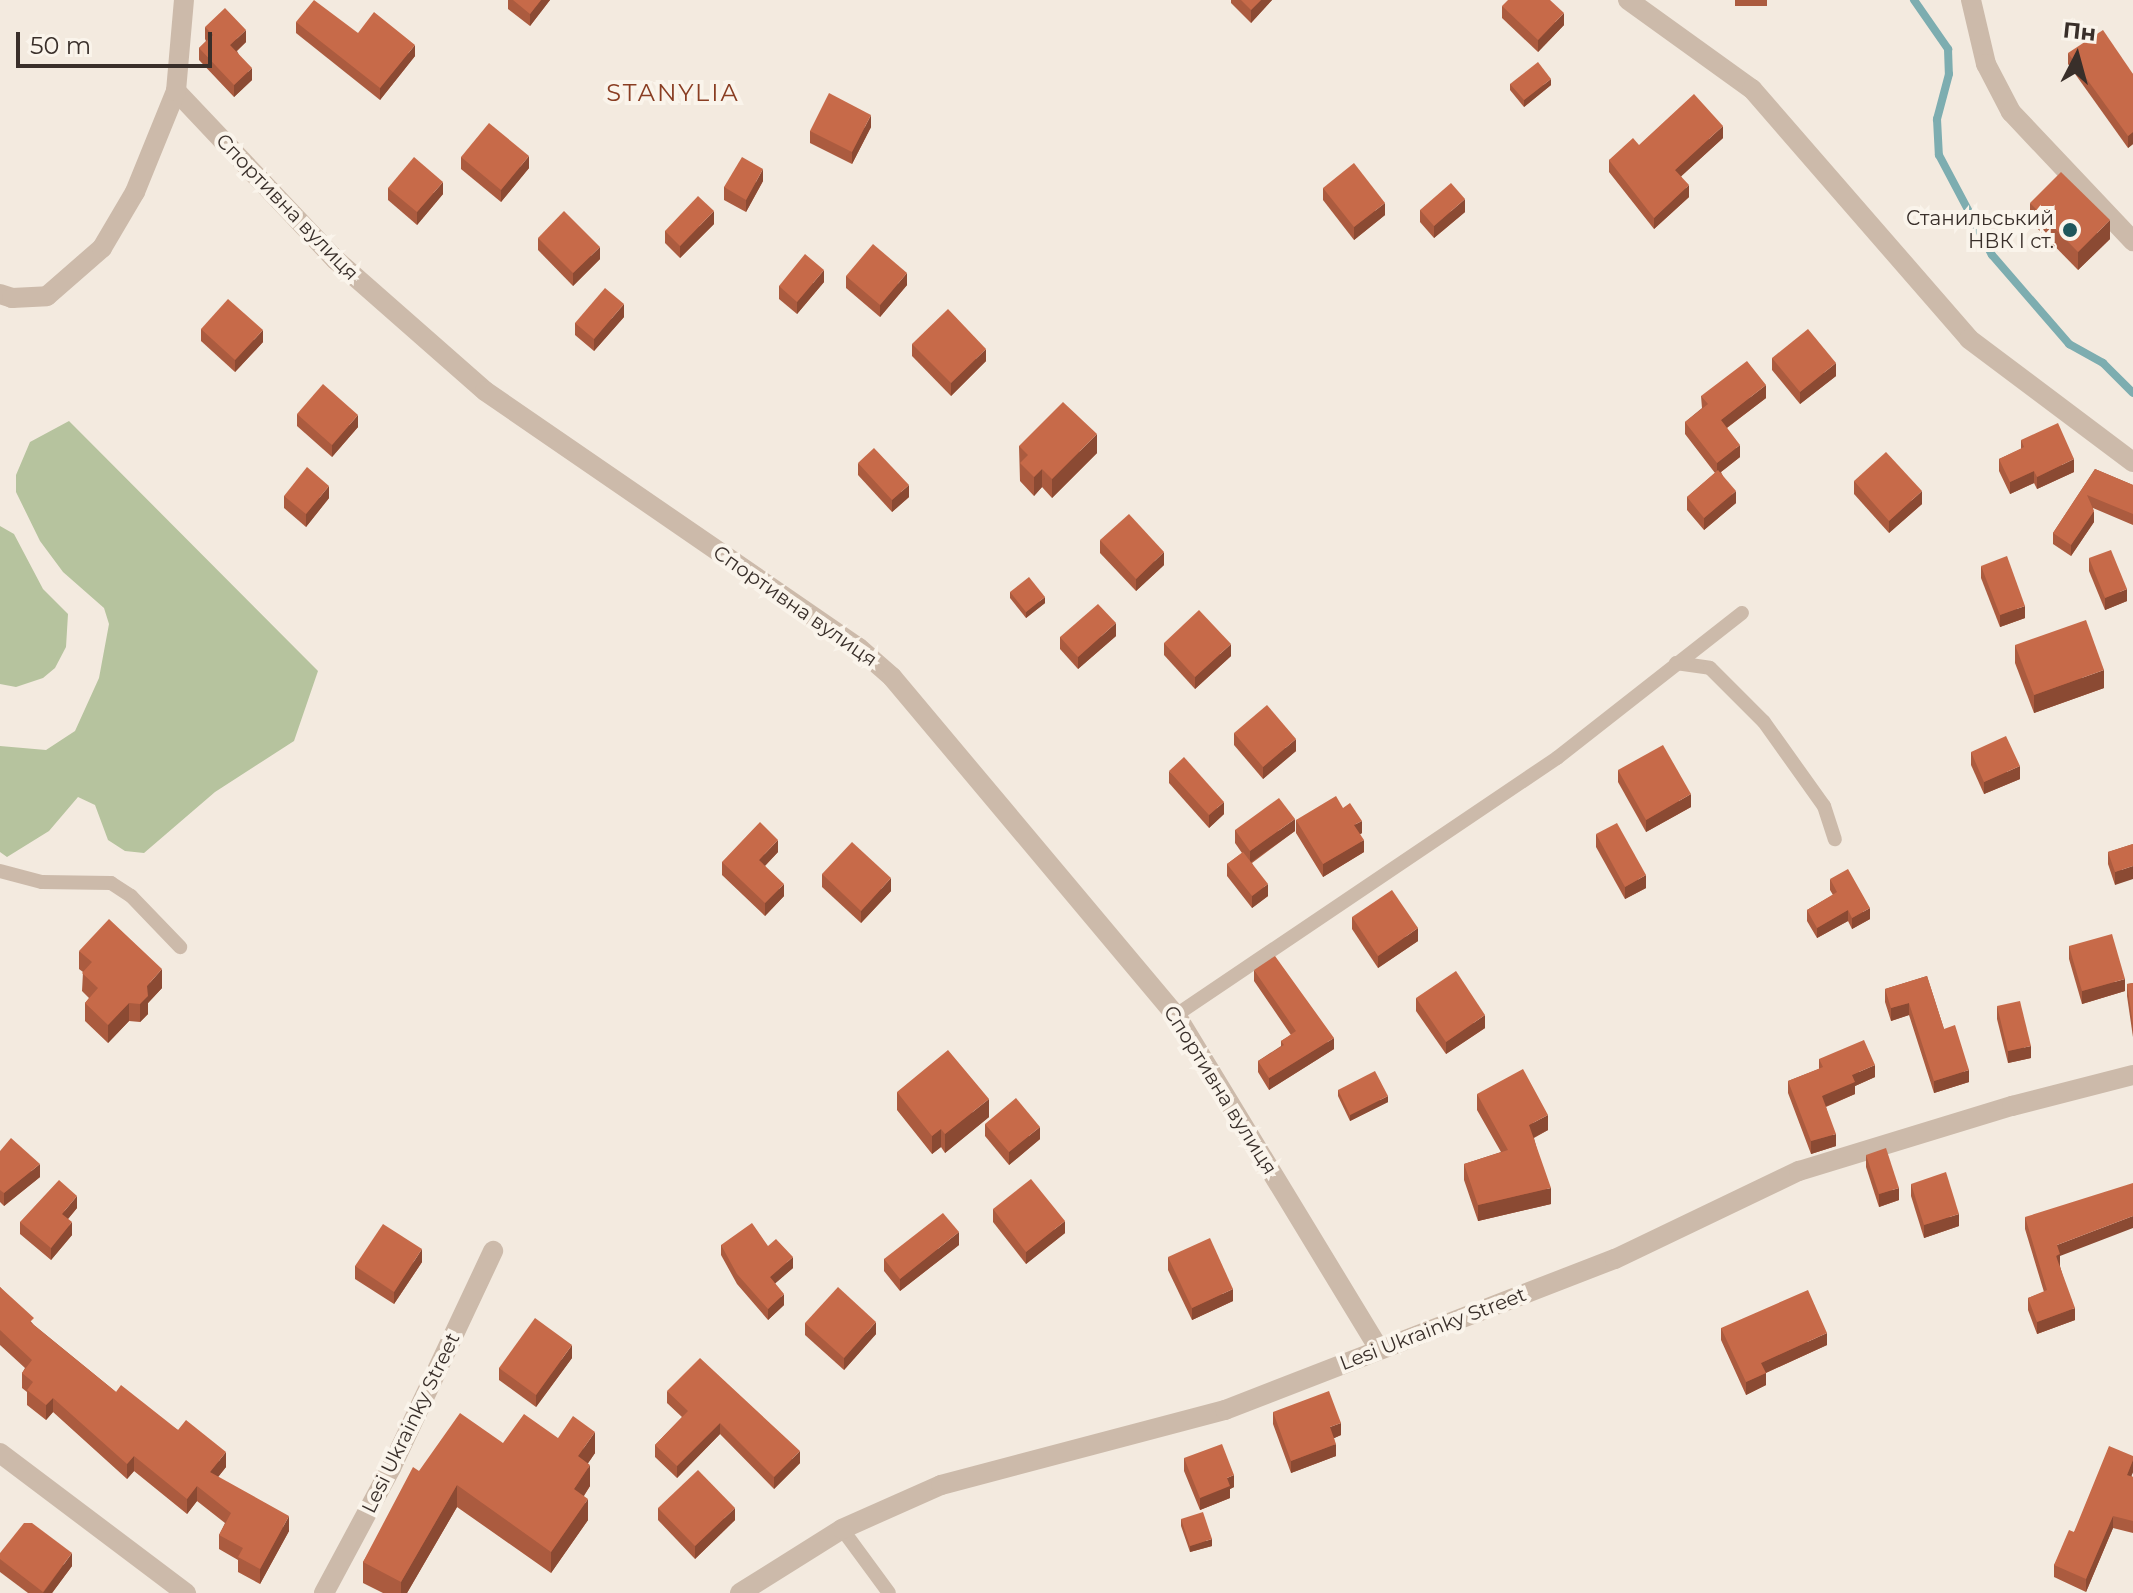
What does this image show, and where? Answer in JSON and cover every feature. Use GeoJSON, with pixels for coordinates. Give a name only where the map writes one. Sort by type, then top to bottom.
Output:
{"type":"FeatureCollection","features":[{"type":"Feature","properties":{"kind":"street"},"geometry":{"type":"LineString","coordinates":[[0,294],[47,296],[102,248],[135,192],[176,91],[184,0]]}},
{"type":"Feature","properties":{"kind":"street"},"geometry":{"type":"LineString","coordinates":[[1628,0],[1752,89],[1969,339],[2133,462]]}},
{"type":"Feature","properties":{"kind":"street"},"geometry":{"type":"LineString","coordinates":[[1971,0],[1986,64],[2011,112],[2133,241]]}},
{"type":"Feature","properties":{"kind":"street","name":"Спортивна вулиця"},"geometry":{"type":"LineString","coordinates":[[176,91],[336,260],[485,391],[859,648],[892,677],[1176,1015],[1379,1349]]}},
{"type":"Feature","properties":{"kind":"street","name":"Lesi Ukrainky Street"},"geometry":{"type":"LineString","coordinates":[[740,1593],[842,1529],[941,1485],[1225,1410],[1615,1259],[1799,1171],[2133,1075]]}},
{"type":"Feature","properties":{"kind":"street","name":"Lesi Ukrainky Street"},"geometry":{"type":"LineString","coordinates":[[324,1593],[391,1468],[493,1251]]}},
{"type":"Feature","properties":{"kind":"street"},"geometry":{"type":"LineString","coordinates":[[0,1453],[186,1593]]}},
{"type":"Feature","properties":{"kind":"lane"},"geometry":{"type":"LineString","coordinates":[[1176,1015],[1557,758],[1742,613]]}},
{"type":"Feature","properties":{"kind":"lane"},"geometry":{"type":"LineString","coordinates":[[1676,663],[1710,668],[1764,722],[1824,806],[1835,839]]}},
{"type":"Feature","properties":{"kind":"lane"},"geometry":{"type":"LineString","coordinates":[[0,871],[42,882],[111,883],[131,896],[180,947]]}},
{"type":"Feature","properties":{"kind":"lane"},"geometry":{"type":"LineString","coordinates":[[842,1529],[889,1593]]}},
{"type":"Feature","properties":{"kind":"green space"},"geometry":{"type":"Polygon","coordinates":[[[69,421],[318,671],[294,741],[215,792],[144,853],[125,851],[108,840],[95,805],[78,797],[49,831],[7,857],[0,852],[0,746],[46,750],[75,731],[99,678],[109,624],[104,608],[63,572],[40,541],[16,492],[16,475],[30,442],[69,421]]]}},
{"type":"Feature","properties":{"kind":"green space"},"geometry":{"type":"Polygon","coordinates":[[[0,526],[14,534],[43,589],[68,614],[66,647],[55,668],[43,678],[16,687],[0,684],[0,526]]]}},
{"type":"Feature","properties":{"kind":"building"},"geometry":{"type":"Polygon","coordinates":[[[314,0],[358,33],[374,12],[415,45],[380,88],[296,22],[314,0]]]}},
{"type":"Feature","properties":{"kind":"building"},"geometry":{"type":"Polygon","coordinates":[[[513,0],[541,0],[530,14],[513,0]]]}},
{"type":"Feature","properties":{"kind":"building"},"geometry":{"type":"Polygon","coordinates":[[[1241,0],[1261,0],[1251,10],[1241,0]]]}},
{"type":"Feature","properties":{"kind":"building"},"geometry":{"type":"Polygon","coordinates":[[[1508,0],[1550,0],[1564,13],[1538,40],[1502,6],[1508,0]]]}},
{"type":"Feature","properties":{"kind":"building"},"geometry":{"type":"Polygon","coordinates":[[[225,8],[246,30],[230,45],[252,68],[234,85],[199,48],[213,35],[205,27],[225,8]]]}},
{"type":"Feature","properties":{"kind":"building"},"geometry":{"type":"Polygon","coordinates":[[[2103,30],[2133,74],[2133,132],[2128,136],[2068,53],[2103,30]]]}},
{"type":"Feature","properties":{"kind":"building"},"geometry":{"type":"Polygon","coordinates":[[[1538,62],[1551,79],[1524,100],[1510,84],[1538,62]]]}},
{"type":"Feature","properties":{"kind":"building"},"geometry":{"type":"Polygon","coordinates":[[[829,93],[871,115],[852,152],[810,131],[829,93]]]}},
{"type":"Feature","properties":{"kind":"building"},"geometry":{"type":"Polygon","coordinates":[[[1694,94],[1723,126],[1675,170],[1689,185],[1654,218],[1609,160],[1633,138],[1639,145],[1694,94]]]}},
{"type":"Feature","properties":{"kind":"building"},"geometry":{"type":"Polygon","coordinates":[[[489,123],[529,156],[501,190],[461,157],[489,123]]]}},
{"type":"Feature","properties":{"kind":"building"},"geometry":{"type":"Polygon","coordinates":[[[414,157],[443,182],[417,212],[388,188],[414,157]]]}},
{"type":"Feature","properties":{"kind":"building"},"geometry":{"type":"Polygon","coordinates":[[[742,157],[763,169],[746,200],[724,187],[742,157]]]}},
{"type":"Feature","properties":{"kind":"building"},"geometry":{"type":"Polygon","coordinates":[[[1354,163],[1385,203],[1354,227],[1323,188],[1354,163]]]}},
{"type":"Feature","properties":{"kind":"building"},"geometry":{"type":"Polygon","coordinates":[[[2061,172],[2110,220],[2078,252],[2030,203],[2061,172]]]}},
{"type":"Feature","properties":{"kind":"building"},"geometry":{"type":"Polygon","coordinates":[[[1451,183],[1465,199],[1434,226],[1420,210],[1451,183]]]}},
{"type":"Feature","properties":{"kind":"building"},"geometry":{"type":"Polygon","coordinates":[[[698,196],[714,211],[680,246],[665,231],[698,196]]]}},
{"type":"Feature","properties":{"kind":"building"},"geometry":{"type":"Polygon","coordinates":[[[564,211],[600,247],[573,273],[538,238],[564,211]]]}},
{"type":"Feature","properties":{"kind":"building"},"geometry":{"type":"Polygon","coordinates":[[[873,244],[907,273],[880,305],[846,276],[873,244]]]}},
{"type":"Feature","properties":{"kind":"building"},"geometry":{"type":"Polygon","coordinates":[[[805,254],[824,270],[797,302],[779,286],[805,254]]]}},
{"type":"Feature","properties":{"kind":"building"},"geometry":{"type":"Polygon","coordinates":[[[605,288],[624,304],[594,339],[575,323],[605,288]]]}},
{"type":"Feature","properties":{"kind":"building"},"geometry":{"type":"Polygon","coordinates":[[[228,299],[263,330],[235,360],[201,329],[228,299]]]}},
{"type":"Feature","properties":{"kind":"building"},"geometry":{"type":"Polygon","coordinates":[[[948,309],[986,349],[951,383],[912,344],[948,309]]]}},
{"type":"Feature","properties":{"kind":"building"},"geometry":{"type":"Polygon","coordinates":[[[1808,329],[1836,363],[1800,392],[1772,358],[1808,329]]]}},
{"type":"Feature","properties":{"kind":"building"},"geometry":{"type":"Polygon","coordinates":[[[1747,361],[1766,385],[1721,420],[1740,445],[1717,463],[1685,422],[1708,404],[1701,396],[1747,361]]]}},
{"type":"Feature","properties":{"kind":"building"},"geometry":{"type":"Polygon","coordinates":[[[323,384],[358,415],[332,445],[297,414],[323,384]]]}},
{"type":"Feature","properties":{"kind":"building"},"geometry":{"type":"Polygon","coordinates":[[[1063,402],[1097,434],[1052,479],[1042,469],[1034,477],[1020,463],[1028,455],[1019,446],[1063,402]]]}},
{"type":"Feature","properties":{"kind":"building"},"geometry":{"type":"Polygon","coordinates":[[[2058,423],[2074,459],[2037,477],[2034,471],[2010,482],[1999,459],[2024,447],[2021,440],[2058,423]]]}},
{"type":"Feature","properties":{"kind":"building"},"geometry":{"type":"Polygon","coordinates":[[[874,448],[909,485],[892,500],[858,463],[874,448]]]}},
{"type":"Feature","properties":{"kind":"building"},"geometry":{"type":"Polygon","coordinates":[[[1886,452],[1922,491],[1889,521],[1854,481],[1886,452]]]}},
{"type":"Feature","properties":{"kind":"building"},"geometry":{"type":"Polygon","coordinates":[[[307,467],[329,486],[306,514],[284,496],[307,467]]]}},
{"type":"Feature","properties":{"kind":"building"},"geometry":{"type":"Polygon","coordinates":[[[2095,469],[2133,485],[2133,514],[2087,495],[2094,511],[2071,545],[2053,533],[2095,469]]]}},
{"type":"Feature","properties":{"kind":"building"},"geometry":{"type":"Polygon","coordinates":[[[1718,470],[1736,491],[1704,518],[1687,497],[1718,470]]]}},
{"type":"Feature","properties":{"kind":"building"},"geometry":{"type":"Polygon","coordinates":[[[1129,514],[1164,552],[1136,579],[1100,540],[1129,514]]]}},
{"type":"Feature","properties":{"kind":"building"},"geometry":{"type":"Polygon","coordinates":[[[2111,550],[2127,589],[2105,598],[2089,558],[2111,550]]]}},
{"type":"Feature","properties":{"kind":"building"},"geometry":{"type":"Polygon","coordinates":[[[2007,556],[2025,606],[2000,615],[1981,566],[2007,556]]]}},
{"type":"Feature","properties":{"kind":"building"},"geometry":{"type":"Polygon","coordinates":[[[1029,577],[1045,597],[1026,612],[1010,592],[1029,577]]]}},
{"type":"Feature","properties":{"kind":"building"},"geometry":{"type":"Polygon","coordinates":[[[1098,604],[1116,623],[1078,657],[1060,637],[1098,604]]]}},
{"type":"Feature","properties":{"kind":"building"},"geometry":{"type":"Polygon","coordinates":[[[1199,610],[1231,644],[1195,677],[1164,643],[1199,610]]]}},
{"type":"Feature","properties":{"kind":"building"},"geometry":{"type":"Polygon","coordinates":[[[2086,620],[2104,670],[2034,695],[2015,645],[2086,620]]]}},
{"type":"Feature","properties":{"kind":"building"},"geometry":{"type":"Polygon","coordinates":[[[1267,705],[1296,739],[1263,767],[1234,733],[1267,705]]]}},
{"type":"Feature","properties":{"kind":"building"},"geometry":{"type":"Polygon","coordinates":[[[2006,736],[2020,766],[1984,782],[1971,752],[2006,736]]]}},
{"type":"Feature","properties":{"kind":"building"},"geometry":{"type":"Polygon","coordinates":[[[1663,745],[1691,794],[1646,820],[1618,770],[1663,745]]]}},
{"type":"Feature","properties":{"kind":"building"},"geometry":{"type":"Polygon","coordinates":[[[1184,757],[1224,802],[1209,815],[1169,771],[1184,757]]]}},
{"type":"Feature","properties":{"kind":"building"},"geometry":{"type":"Polygon","coordinates":[[[1336,796],[1343,808],[1350,803],[1362,821],[1354,825],[1364,840],[1323,864],[1296,820],[1336,796]]]}},
{"type":"Feature","properties":{"kind":"building"},"geometry":{"type":"Polygon","coordinates":[[[1279,798],[1295,819],[1250,851],[1235,830],[1279,798]]]}},
{"type":"Feature","properties":{"kind":"building"},"geometry":{"type":"Polygon","coordinates":[[[760,822],[778,840],[759,860],[784,884],[765,903],[722,862],[760,822]]]}},
{"type":"Feature","properties":{"kind":"building"},"geometry":{"type":"Polygon","coordinates":[[[1617,823],[1646,875],[1625,887],[1596,834],[1617,823]]]}},
{"type":"Feature","properties":{"kind":"building"},"geometry":{"type":"Polygon","coordinates":[[[852,842],[891,878],[861,911],[822,874],[852,842]]]}},
{"type":"Feature","properties":{"kind":"building"},"geometry":{"type":"Polygon","coordinates":[[[2133,844],[2133,866],[2115,872],[2108,852],[2133,844]]]}},
{"type":"Feature","properties":{"kind":"building"},"geometry":{"type":"Polygon","coordinates":[[[1243,852],[1268,884],[1252,896],[1227,864],[1243,852]]]}},
{"type":"Feature","properties":{"kind":"building"},"geometry":{"type":"Polygon","coordinates":[[[1848,869],[1870,908],[1852,918],[1848,910],[1817,928],[1807,910],[1837,892],[1830,879],[1848,869]]]}},
{"type":"Feature","properties":{"kind":"building"},"geometry":{"type":"Polygon","coordinates":[[[1392,890],[1418,928],[1378,956],[1352,917],[1392,890]]]}},
{"type":"Feature","properties":{"kind":"building"},"geometry":{"type":"Polygon","coordinates":[[[109,919],[162,969],[147,986],[148,996],[140,1004],[129,1003],[108,1025],[85,1003],[98,988],[82,973],[92,962],[79,951],[109,919]]]}},
{"type":"Feature","properties":{"kind":"building"},"geometry":{"type":"Polygon","coordinates":[[[2112,934],[2125,979],[2082,991],[2069,946],[2112,934]]]}},
{"type":"Feature","properties":{"kind":"building"},"geometry":{"type":"Polygon","coordinates":[[[1275,956],[1334,1038],[1269,1078],[1258,1061],[1284,1045],[1281,1041],[1296,1031],[1254,970],[1275,956]]]}},
{"type":"Feature","properties":{"kind":"building"},"geometry":{"type":"Polygon","coordinates":[[[1456,971],[1485,1015],[1446,1042],[1416,998],[1456,971]]]}},
{"type":"Feature","properties":{"kind":"building"},"geometry":{"type":"Polygon","coordinates":[[[1927,976],[1944,1029],[1955,1025],[1969,1070],[1934,1081],[1909,1003],[1891,1008],[1885,989],[1927,976]]]}},
{"type":"Feature","properties":{"kind":"building"},"geometry":{"type":"Polygon","coordinates":[[[2133,983],[2133,1025],[2127,984],[2133,983]]]}},
{"type":"Feature","properties":{"kind":"building"},"geometry":{"type":"Polygon","coordinates":[[[2020,1001],[2031,1046],[2008,1051],[1997,1006],[2020,1001]]]}},
{"type":"Feature","properties":{"kind":"building"},"geometry":{"type":"Polygon","coordinates":[[[1864,1040],[1875,1065],[1852,1075],[1855,1082],[1822,1096],[1836,1134],[1811,1141],[1788,1081],[1823,1067],[1819,1059],[1864,1040]]]}},
{"type":"Feature","properties":{"kind":"building"},"geometry":{"type":"Polygon","coordinates":[[[948,1050],[989,1099],[945,1134],[941,1129],[932,1136],[897,1092],[948,1050]]]}},
{"type":"Feature","properties":{"kind":"building"},"geometry":{"type":"Polygon","coordinates":[[[1523,1069],[1548,1115],[1529,1125],[1551,1188],[1478,1205],[1464,1164],[1508,1150],[1477,1094],[1523,1069]]]}},
{"type":"Feature","properties":{"kind":"building"},"geometry":{"type":"Polygon","coordinates":[[[1375,1071],[1388,1096],[1350,1115],[1338,1090],[1375,1071]]]}},
{"type":"Feature","properties":{"kind":"building"},"geometry":{"type":"Polygon","coordinates":[[[1016,1098],[1040,1127],[1009,1152],[985,1124],[1016,1098]]]}},
{"type":"Feature","properties":{"kind":"building"},"geometry":{"type":"Polygon","coordinates":[[[11,1138],[40,1164],[4,1193],[0,1190],[0,1151],[11,1138]]]}},
{"type":"Feature","properties":{"kind":"building"},"geometry":{"type":"Polygon","coordinates":[[[1886,1148],[1899,1188],[1879,1194],[1866,1155],[1886,1148]]]}},
{"type":"Feature","properties":{"kind":"building"},"geometry":{"type":"Polygon","coordinates":[[[1946,1172],[1959,1214],[1924,1225],[1911,1184],[1946,1172]]]}},
{"type":"Feature","properties":{"kind":"building"},"geometry":{"type":"Polygon","coordinates":[[[1031,1179],[1065,1221],[1026,1252],[993,1209],[1031,1179]]]}},
{"type":"Feature","properties":{"kind":"building"},"geometry":{"type":"Polygon","coordinates":[[[59,1180],[77,1196],[62,1214],[72,1222],[51,1248],[20,1222],[59,1180]]]}},
{"type":"Feature","properties":{"kind":"building"},"geometry":{"type":"Polygon","coordinates":[[[2133,1183],[2133,1216],[2057,1245],[2060,1254],[2056,1256],[2075,1308],[2037,1322],[2028,1298],[2047,1290],[2025,1217],[2133,1183]]]}},
{"type":"Feature","properties":{"kind":"building"},"geometry":{"type":"Polygon","coordinates":[[[943,1213],[959,1232],[900,1279],[884,1259],[943,1213]]]}},
{"type":"Feature","properties":{"kind":"building"},"geometry":{"type":"Polygon","coordinates":[[[752,1223],[768,1246],[776,1239],[793,1257],[770,1277],[784,1294],[768,1309],[737,1274],[721,1245],[752,1223]]]}},
{"type":"Feature","properties":{"kind":"building"},"geometry":{"type":"Polygon","coordinates":[[[383,1224],[422,1249],[394,1292],[355,1266],[383,1224]]]}},
{"type":"Feature","properties":{"kind":"building"},"geometry":{"type":"Polygon","coordinates":[[[1210,1238],[1233,1289],[1192,1308],[1168,1257],[1210,1238]]]}},
{"type":"Feature","properties":{"kind":"building"},"geometry":{"type":"Polygon","coordinates":[[[0,1287],[34,1318],[30,1322],[116,1392],[121,1385],[178,1430],[186,1420],[226,1452],[210,1472],[289,1516],[260,1569],[238,1557],[243,1548],[219,1535],[231,1513],[197,1486],[187,1499],[134,1456],[127,1464],[53,1398],[46,1405],[27,1390],[33,1382],[22,1373],[32,1360],[0,1330],[0,1287]]]}},
{"type":"Feature","properties":{"kind":"building"},"geometry":{"type":"Polygon","coordinates":[[[838,1287],[876,1322],[844,1358],[805,1323],[838,1287]]]}},
{"type":"Feature","properties":{"kind":"building"},"geometry":{"type":"Polygon","coordinates":[[[1808,1290],[1827,1333],[1761,1363],[1766,1373],[1746,1382],[1721,1328],[1808,1290]]]}},
{"type":"Feature","properties":{"kind":"building"},"geometry":{"type":"Polygon","coordinates":[[[535,1318],[572,1345],[536,1395],[499,1368],[535,1318]]]}},
{"type":"Feature","properties":{"kind":"building"},"geometry":{"type":"Polygon","coordinates":[[[700,1358],[800,1451],[774,1477],[720,1423],[677,1466],[655,1445],[688,1411],[667,1391],[700,1358]]]}},
{"type":"Feature","properties":{"kind":"building"},"geometry":{"type":"Polygon","coordinates":[[[1329,1391],[1341,1423],[1330,1427],[1336,1444],[1291,1461],[1273,1412],[1329,1391]]]}},
{"type":"Feature","properties":{"kind":"building"},"geometry":{"type":"Polygon","coordinates":[[[460,1413],[503,1443],[524,1414],[558,1438],[573,1416],[595,1432],[578,1456],[590,1465],[574,1489],[588,1499],[551,1552],[457,1485],[401,1582],[363,1562],[413,1467],[419,1471],[460,1413]]]}},
{"type":"Feature","properties":{"kind":"building"},"geometry":{"type":"Polygon","coordinates":[[[1222,1444],[1234,1475],[1227,1478],[1230,1486],[1200,1498],[1184,1458],[1222,1444]]]}},
{"type":"Feature","properties":{"kind":"building"},"geometry":{"type":"Polygon","coordinates":[[[2109,1446],[2133,1456],[2127,1475],[2133,1477],[2133,1521],[2113,1516],[2086,1579],[2054,1565],[2069,1530],[2074,1532],[2109,1446]]]}},
{"type":"Feature","properties":{"kind":"building"},"geometry":{"type":"Polygon","coordinates":[[[698,1470],[735,1508],[695,1546],[658,1508],[698,1470]]]}},
{"type":"Feature","properties":{"kind":"building"},"geometry":{"type":"Polygon","coordinates":[[[1203,1512],[1212,1539],[1190,1546],[1181,1519],[1203,1512]]]}},
{"type":"Feature","properties":{"kind":"building"},"geometry":{"type":"Polygon","coordinates":[[[24,1523],[32,1523],[72,1553],[43,1592],[0,1559],[0,1553],[24,1523]]]}},
{"type":"Feature","properties":{"kind":"waterway"},"geometry":{"type":"LineString","coordinates":[[1914,0],[1948,49],[1949,74],[1937,119],[1939,155],[1992,255],[2069,344],[2103,363],[2133,393]]}},
{"type":"Feature","properties":{"kind":"place","name":"Станильський НВК І ст."},"geometry":{"type":"Point","coordinates":[2070,230]}},
{"type":"Feature","properties":{"kind":"district","name":"STANYLIA"},"geometry":{"type":"Point","coordinates":[673,93]}}]}
